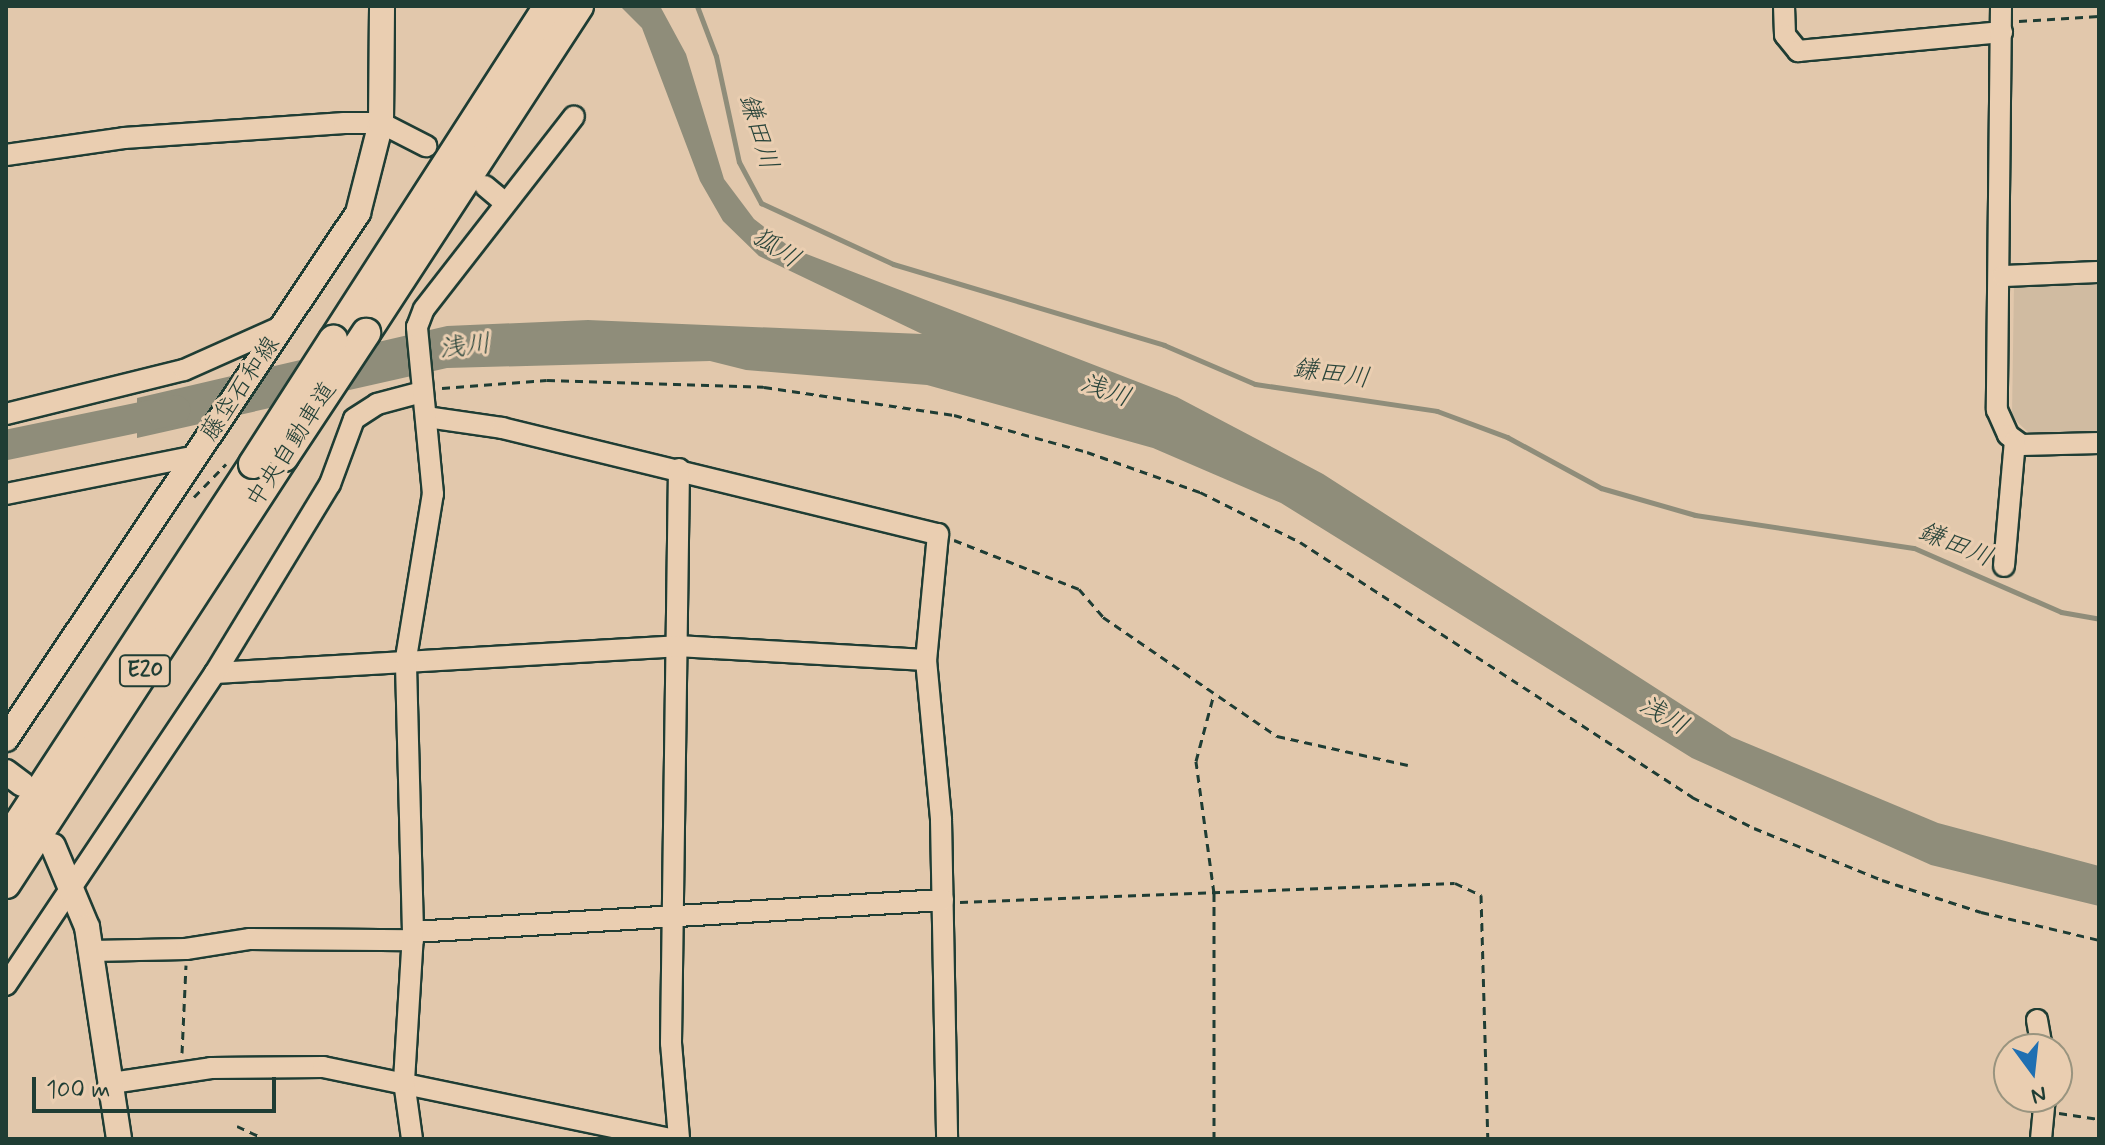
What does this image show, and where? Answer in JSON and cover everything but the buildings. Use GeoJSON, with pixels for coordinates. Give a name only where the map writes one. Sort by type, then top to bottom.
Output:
{"type":"FeatureCollection","features":[{"type":"Feature","properties":{"kind":"highway","name":"中央自動車道"},"geometry":{"type":"LineString","coordinates":[[6,884],[366,333],[566,10]]}},
{"type":"Feature","properties":{"kind":"highway","name":"中央自動車道"},"geometry":{"type":"LineString","coordinates":[[6,842],[333,340],[566,10]]}},
{"type":"Feature","properties":{"kind":"main road","name":"藤垈石和線"},"geometry":{"type":"LineString","coordinates":[[6,739],[358,213],[381,123],[382,6]]}},
{"type":"Feature","properties":{"kind":"main road"},"geometry":{"type":"LineString","coordinates":[[53,846],[73,889],[92,951],[119,1139]]}},
{"type":"Feature","properties":{"kind":"street"},"geometry":{"type":"LineString","coordinates":[[1784,6],[1785,35],[1798,51],[2002,32]]}},
{"type":"Feature","properties":{"kind":"street"},"geometry":{"type":"LineString","coordinates":[[2001,6],[2003,276],[1997,410],[2015,441],[2004,566]]}},
{"type":"Feature","properties":{"kind":"street"},"geometry":{"type":"LineString","coordinates":[[412,1139],[404,1081],[413,936],[406,658],[433,494],[417,327],[424,309],[504,202],[574,116]]}},
{"type":"Feature","properties":{"kind":"street"},"geometry":{"type":"LineString","coordinates":[[6,155],[124,138],[381,123],[426,146]]}},
{"type":"Feature","properties":{"kind":"street"},"geometry":{"type":"LineString","coordinates":[[485,186],[504,202]]}},
{"type":"Feature","properties":{"kind":"street"},"geometry":{"type":"LineString","coordinates":[[2003,276],[2099,272]]}},
{"type":"Feature","properties":{"kind":"street"},"geometry":{"type":"LineString","coordinates":[[6,414],[184,370],[283,326]]}},
{"type":"Feature","properties":{"kind":"street"},"geometry":{"type":"LineString","coordinates":[[6,985],[215,673],[330,484],[354,419],[377,404],[422,386]]}},
{"type":"Feature","properties":{"kind":"street"},"geometry":{"type":"LineString","coordinates":[[427,417],[502,428],[938,534],[926,660],[943,900],[947,1139]]}},
{"type":"Feature","properties":{"kind":"street"},"geometry":{"type":"LineString","coordinates":[[2015,441],[2029,447],[2099,443]]}},
{"type":"Feature","properties":{"kind":"street"},"geometry":{"type":"LineString","coordinates":[[6,494],[196,456]]}},
{"type":"Feature","properties":{"kind":"street"},"geometry":{"type":"LineString","coordinates":[[679,469],[671,1043],[679,1139]]}},
{"type":"Feature","properties":{"kind":"street"},"geometry":{"type":"LineString","coordinates":[[215,673],[406,658],[677,646],[926,660]]}},
{"type":"Feature","properties":{"kind":"street"},"geometry":{"type":"LineString","coordinates":[[92,951],[186,949],[250,939],[413,936],[943,900]]}},
{"type":"Feature","properties":{"kind":"street"},"geometry":{"type":"LineString","coordinates":[[2037,1020],[2039,1033]]}},
{"type":"Feature","properties":{"kind":"street"},"geometry":{"type":"LineString","coordinates":[[112,1083],[182,1073],[280,1065],[404,1081],[672,1139]]}},
{"type":"Feature","properties":{"kind":"street"},"geometry":{"type":"LineString","coordinates":[[2041,1139],[2043,1113]]}},
{"type":"Feature","properties":{"kind":"path"},"geometry":{"type":"LineString","coordinates":[[2002,32],[2015,21],[2099,16]]}},
{"type":"Feature","properties":{"kind":"path"},"geometry":{"type":"LineString","coordinates":[[422,386],[547,380],[764,387],[954,415],[1087,452],[1200,492],[1300,542],[1692,797],[1754,828],[1882,880],[1981,912],[2099,940]]}},
{"type":"Feature","properties":{"kind":"path"},"geometry":{"type":"LineString","coordinates":[[938,534],[1079,589],[1103,617],[1277,736],[1408,765]]}},
{"type":"Feature","properties":{"kind":"path"},"geometry":{"type":"LineString","coordinates":[[1214,694],[1196,761],[1214,893],[1214,1139]]}},
{"type":"Feature","properties":{"kind":"path"},"geometry":{"type":"LineString","coordinates":[[943,900],[995,904],[1455,883],[1481,895],[1488,1139]]}},
{"type":"Feature","properties":{"kind":"path"},"geometry":{"type":"LineString","coordinates":[[182,1073],[186,949]]}},
{"type":"Feature","properties":{"kind":"path"},"geometry":{"type":"LineString","coordinates":[[2073,1112],[2099,1119]]}},
{"type":"Feature","properties":{"kind":"path"},"geometry":{"type":"LineString","coordinates":[[237,1126],[265,1139]]}},
{"type":"Feature","properties":{"kind":"shaded area"},"geometry":{"type":"Polygon","coordinates":[[[2099,279],[2099,431],[2030,434],[2012,417],[2014,283],[2099,279]]]}},
{"type":"Feature","properties":{"kind":"water","name":"狐川"},"geometry":{"type":"Polygon","coordinates":[[[620,6],[660,6],[686,54],[724,179],[754,219],[791,248],[1177,397],[1323,474],[1732,737],[1938,823],[2099,866],[2099,906],[1931,865],[1692,758],[1281,503],[1153,448],[927,385],[746,370],[710,361],[447,368],[137,438],[137,398],[447,326],[588,320],[922,334],[759,256],[723,221],[700,181],[642,28],[620,6]]]}},
{"type":"Feature","properties":{"kind":"waterway","name":"鎌田川"},"geometry":{"type":"LineString","coordinates":[[697,6],[716,56],[739,162],[761,203],[893,264],[1164,345],[1255,384],[1437,411],[1507,437],[1601,488],[1695,515],[1914,548],[2061,612],[2099,619]]}},
{"type":"Feature","properties":{"kind":"waterway"},"geometry":{"type":"LineString","coordinates":[[2056,264],[2099,262]]}},
{"type":"Feature","properties":{"kind":"waterway","name":"浅川"},"geometry":{"type":"LineString","coordinates":[[6,445],[175,410]]}}]}
